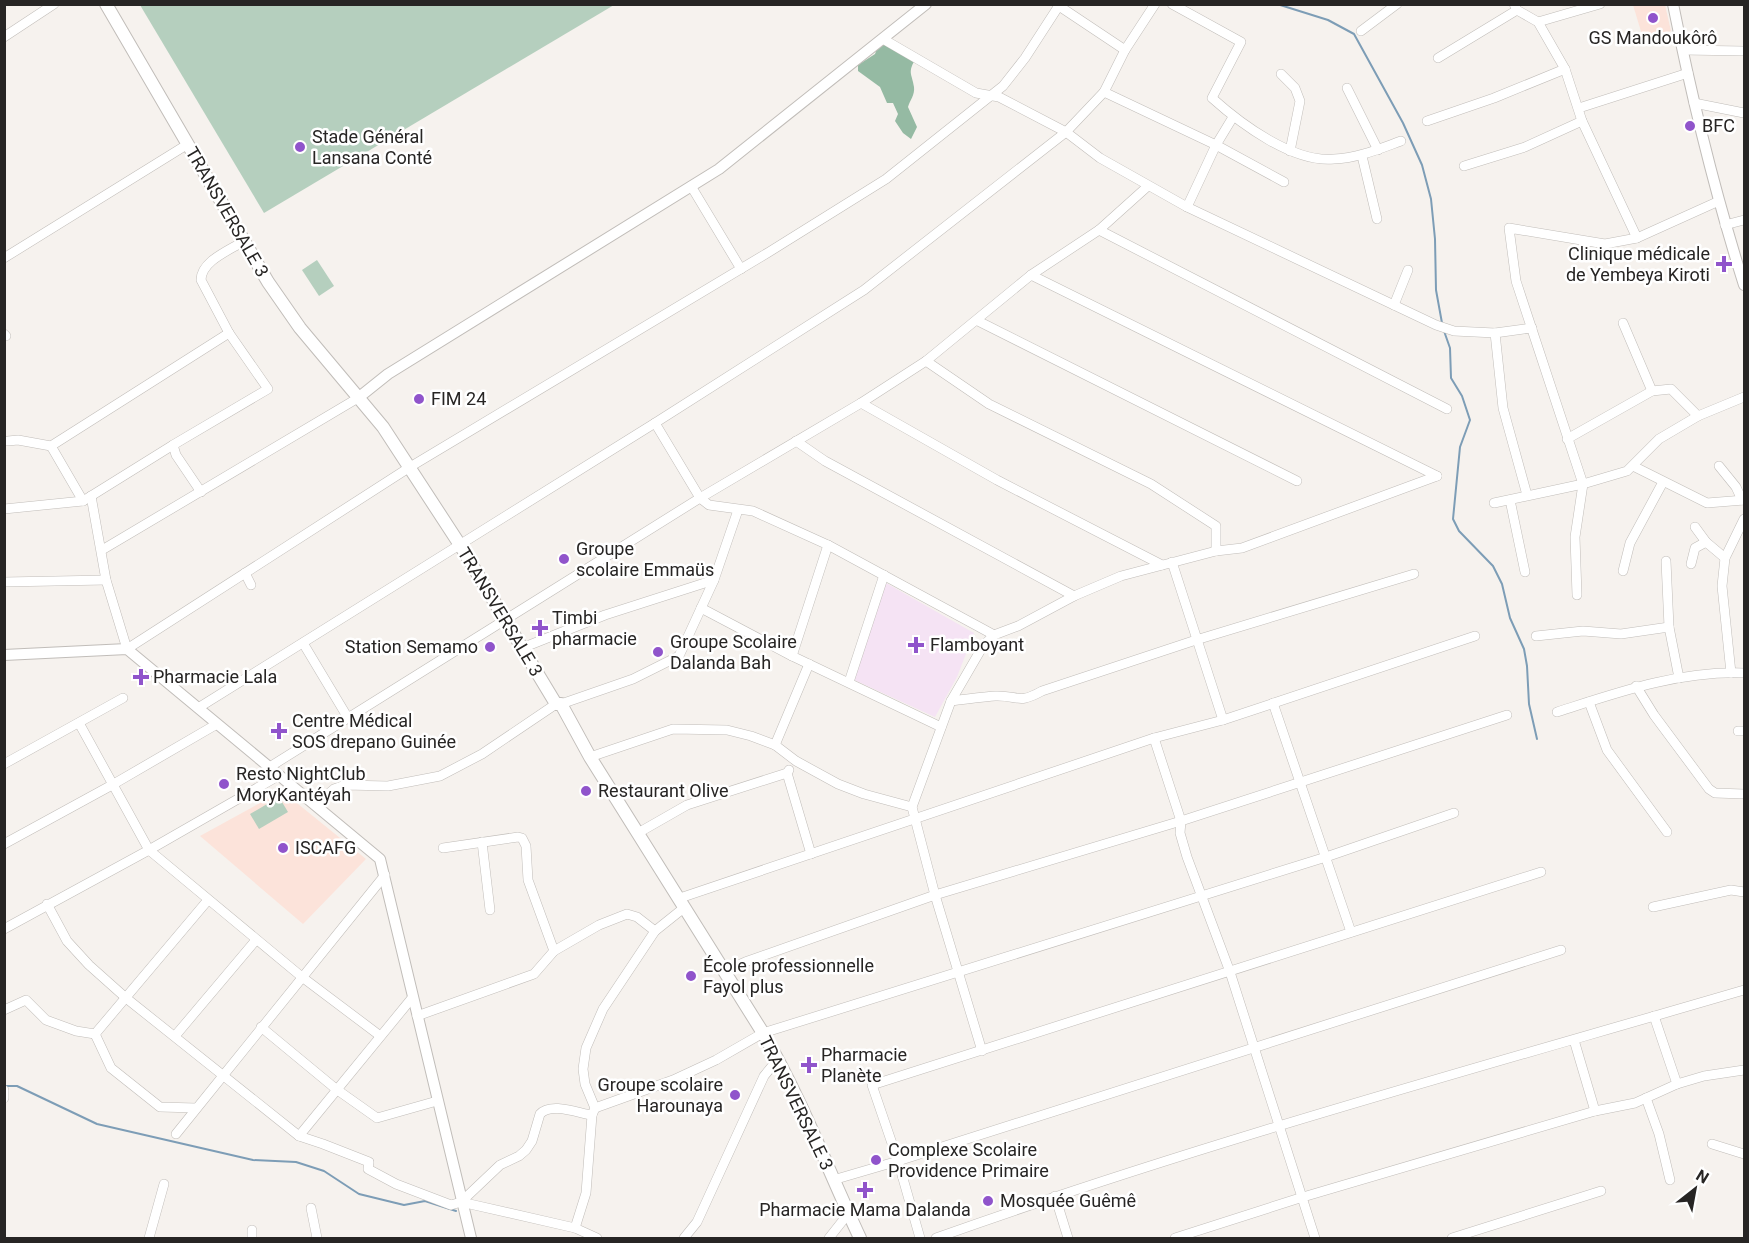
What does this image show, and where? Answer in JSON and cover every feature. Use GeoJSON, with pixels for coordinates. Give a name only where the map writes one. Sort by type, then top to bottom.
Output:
{"type":"FeatureCollection","features":[{"type":"Feature","properties":{"kind":"main road","name":"TRANSVERSALE 3"},"geometry":{"type":"LineString","coordinates":[[106,4],[268,282],[300,328],[383,426],[763,1033],[778,1059],[860,1239]]}},
{"type":"Feature","properties":{"kind":"street"},"geometry":{"type":"LineString","coordinates":[[4,37],[54,4]]}},
{"type":"Feature","properties":{"kind":"street"},"geometry":{"type":"LineString","coordinates":[[102,550],[358,398],[388,374],[719,169],[926,4]]}},
{"type":"Feature","properties":{"kind":"street"},"geometry":{"type":"LineString","coordinates":[[198,708],[864,290],[1066,132],[1104,92],[1125,50],[1155,4]]}},
{"type":"Feature","properties":{"kind":"street"},"geometry":{"type":"LineString","coordinates":[[1172,4],[1241,42],[1212,98],[1233,117],[1290,151],[1314,159],[1332,160],[1362,156],[1401,141]]}},
{"type":"Feature","properties":{"kind":"street"},"geometry":{"type":"LineString","coordinates":[[1362,31],[1398,4]]}},
{"type":"Feature","properties":{"kind":"street"},"geometry":{"type":"LineString","coordinates":[[1538,22],[1600,4]]}},
{"type":"Feature","properties":{"kind":"street"},"geometry":{"type":"LineString","coordinates":[[1673,4],[1694,103],[1725,225],[1744,285]]}},
{"type":"Feature","properties":{"kind":"street"},"geometry":{"type":"LineString","coordinates":[[4,655],[127,649],[410,468],[886,179],[1003,86],[1025,58],[1060,5],[1125,50]]}},
{"type":"Feature","properties":{"kind":"street"},"geometry":{"type":"LineString","coordinates":[[1438,58],[1516,7],[1538,22],[1565,69],[1582,121],[1637,238]]}},
{"type":"Feature","properties":{"kind":"street"},"geometry":{"type":"LineString","coordinates":[[883,39],[976,93],[988,97],[999,97],[1066,132],[1100,158],[1187,207],[1445,329],[1494,333],[1532,328]]}},
{"type":"Feature","properties":{"kind":"street"},"geometry":{"type":"LineString","coordinates":[[1683,50],[1744,51]]}},
{"type":"Feature","properties":{"kind":"street"},"geometry":{"type":"LineString","coordinates":[[1426,121],[1494,98],[1565,69]]}},
{"type":"Feature","properties":{"kind":"street"},"geometry":{"type":"LineString","coordinates":[[1579,108],[1688,73]]}},
{"type":"Feature","properties":{"kind":"street"},"geometry":{"type":"LineString","coordinates":[[1281,74],[1295,88],[1300,101],[1290,151]]}},
{"type":"Feature","properties":{"kind":"street"},"geometry":{"type":"LineString","coordinates":[[1347,88],[1378,150]]}},
{"type":"Feature","properties":{"kind":"street"},"geometry":{"type":"LineString","coordinates":[[1104,92],[1216,145],[1284,182]]}},
{"type":"Feature","properties":{"kind":"street"},"geometry":{"type":"LineString","coordinates":[[1694,103],[1744,113]]}},
{"type":"Feature","properties":{"kind":"street"},"geometry":{"type":"LineString","coordinates":[[1187,207],[1216,145],[1233,117]]}},
{"type":"Feature","properties":{"kind":"street"},"geometry":{"type":"LineString","coordinates":[[1464,166],[1525,147],[1582,121]]}},
{"type":"Feature","properties":{"kind":"street"},"geometry":{"type":"LineString","coordinates":[[4,258],[188,144]]}},
{"type":"Feature","properties":{"kind":"street"},"geometry":{"type":"LineString","coordinates":[[1362,156],[1377,219]]}},
{"type":"Feature","properties":{"kind":"street"},"geometry":{"type":"LineString","coordinates":[[691,186],[741,269]]}},
{"type":"Feature","properties":{"kind":"street"},"geometry":{"type":"LineString","coordinates":[[268,768],[505,618],[700,498],[861,403],[926,361],[1032,275],[1099,230],[1148,186]]}},
{"type":"Feature","properties":{"kind":"street"},"geometry":{"type":"LineString","coordinates":[[1577,595],[1575,537],[1583,484],[1516,281],[1509,228],[1605,244],[1637,238],[1719,201]]}},
{"type":"Feature","properties":{"kind":"street"},"geometry":{"type":"LineString","coordinates":[[1725,225],[1744,220]]}},
{"type":"Feature","properties":{"kind":"street"},"geometry":{"type":"LineString","coordinates":[[1099,230],[1447,409]]}},
{"type":"Feature","properties":{"kind":"street"},"geometry":{"type":"LineString","coordinates":[[4,509],[87,498],[268,389],[229,333],[201,280],[201,274],[207,265],[244,241]]}},
{"type":"Feature","properties":{"kind":"street"},"geometry":{"type":"LineString","coordinates":[[1394,305],[1408,270]]}},
{"type":"Feature","properties":{"kind":"street"},"geometry":{"type":"LineString","coordinates":[[982,1052],[935,895],[912,807],[951,701],[983,646],[994,635],[1018,626],[1074,596],[1121,576],[1216,552],[1242,548],[1437,476],[1032,275]]}},
{"type":"Feature","properties":{"kind":"street"},"geometry":{"type":"LineString","coordinates":[[978,321],[1297,481]]}},
{"type":"Feature","properties":{"kind":"street"},"geometry":{"type":"LineString","coordinates":[[1623,322],[1652,391]]}},
{"type":"Feature","properties":{"kind":"street"},"geometry":{"type":"LineString","coordinates":[[8,441],[18,440],[51,446],[229,333]]}},
{"type":"Feature","properties":{"kind":"street"},"geometry":{"type":"LineString","coordinates":[[1494,333],[1503,408],[1527,495]]}},
{"type":"Feature","properties":{"kind":"street"},"geometry":{"type":"LineString","coordinates":[[926,361],[989,404],[1151,484],[1216,526],[1216,552]]}},
{"type":"Feature","properties":{"kind":"street"},"geometry":{"type":"LineString","coordinates":[[1568,439],[1652,391],[1671,388],[1698,416]]}},
{"type":"Feature","properties":{"kind":"street"},"geometry":{"type":"LineString","coordinates":[[1494,503],[1583,484],[1627,471],[1659,440],[1698,416],[1744,397]]}},
{"type":"Feature","properties":{"kind":"street"},"geometry":{"type":"LineString","coordinates":[[861,403],[997,480],[1167,564],[1223,720]]}},
{"type":"Feature","properties":{"kind":"street"},"geometry":{"type":"LineString","coordinates":[[655,423],[700,498],[709,506],[753,511],[828,544],[994,635]]}},
{"type":"Feature","properties":{"kind":"street"},"geometry":{"type":"LineString","coordinates":[[796,441],[825,461],[1074,596]]}},
{"type":"Feature","properties":{"kind":"street"},"geometry":{"type":"LineString","coordinates":[[173,445],[176,456],[201,492]]}},
{"type":"Feature","properties":{"kind":"street"},"geometry":{"type":"LineString","coordinates":[[51,446],[87,498],[102,550],[106,580],[127,649],[380,859],[471,1239]]}},
{"type":"Feature","properties":{"kind":"street"},"geometry":{"type":"LineString","coordinates":[[1632,466],[1707,503],[1743,500],[1736,486],[1719,466]]}},
{"type":"Feature","properties":{"kind":"street"},"geometry":{"type":"LineString","coordinates":[[1623,571],[1630,543],[1663,482]]}},
{"type":"Feature","properties":{"kind":"street"},"geometry":{"type":"LineString","coordinates":[[1510,500],[1525,572]]}},
{"type":"Feature","properties":{"kind":"street"},"geometry":{"type":"LineString","coordinates":[[315,805],[334,789],[345,785],[388,786],[440,776],[482,754],[559,704],[633,679],[679,656],[714,580],[738,510]]}},
{"type":"Feature","properties":{"kind":"street"},"geometry":{"type":"LineString","coordinates":[[1731,673],[1722,586],[1725,558],[1744,519]]}},
{"type":"Feature","properties":{"kind":"street"},"geometry":{"type":"LineString","coordinates":[[1695,527],[1706,542],[1725,558]]}},
{"type":"Feature","properties":{"kind":"street"},"geometry":{"type":"LineString","coordinates":[[1691,564],[1695,548],[1706,542]]}},
{"type":"Feature","properties":{"kind":"street"},"geometry":{"type":"LineString","coordinates":[[792,656],[828,544]]}},
{"type":"Feature","properties":{"kind":"street"},"geometry":{"type":"LineString","coordinates":[[1666,561],[1669,627],[1679,678]]}},
{"type":"Feature","properties":{"kind":"street"},"geometry":{"type":"LineString","coordinates":[[245,573],[251,585]]}},
{"type":"Feature","properties":{"kind":"street"},"geometry":{"type":"LineString","coordinates":[[951,701],[998,696],[1018,700],[1030,698],[1042,691],[1196,640],[1414,574]]}},
{"type":"Feature","properties":{"kind":"street"},"geometry":{"type":"LineString","coordinates":[[849,682],[884,575]]}},
{"type":"Feature","properties":{"kind":"street"},"geometry":{"type":"LineString","coordinates":[[4,582],[106,580]]}},
{"type":"Feature","properties":{"kind":"street"},"geometry":{"type":"LineString","coordinates":[[522,648],[605,615],[714,580]]}},
{"type":"Feature","properties":{"kind":"street"},"geometry":{"type":"LineString","coordinates":[[701,608],[792,656],[941,727]]}},
{"type":"Feature","properties":{"kind":"street"},"geometry":{"type":"LineString","coordinates":[[1536,636],[1583,631],[1621,634],[1669,627]]}},
{"type":"Feature","properties":{"kind":"street"},"geometry":{"type":"LineString","coordinates":[[576,1228],[586,1192],[593,1111],[583,1069],[586,1048],[603,1008],[655,931],[682,903],[811,854],[1154,738],[1223,720],[1475,636]]}},
{"type":"Feature","properties":{"kind":"street"},"geometry":{"type":"LineString","coordinates":[[303,643],[348,718]]}},
{"type":"Feature","properties":{"kind":"street"},"geometry":{"type":"LineString","coordinates":[[775,745],[809,664]]}},
{"type":"Feature","properties":{"kind":"street"},"geometry":{"type":"LineString","coordinates":[[1557,712],[1636,686],[1679,678],[1744,673]]}},
{"type":"Feature","properties":{"kind":"street"},"geometry":{"type":"LineString","coordinates":[[1636,686],[1654,715],[1709,789],[1715,793],[1744,794]]}},
{"type":"Feature","properties":{"kind":"street"},"geometry":{"type":"LineString","coordinates":[[4,764],[123,698]]}},
{"type":"Feature","properties":{"kind":"street"},"geometry":{"type":"LineString","coordinates":[[1589,702],[1607,750],[1667,832]]}},
{"type":"Feature","properties":{"kind":"street"},"geometry":{"type":"LineString","coordinates":[[1273,703],[1351,932]]}},
{"type":"Feature","properties":{"kind":"street"},"geometry":{"type":"LineString","coordinates":[[724,971],[935,895],[1181,821],[1507,716]]}},
{"type":"Feature","properties":{"kind":"street"},"geometry":{"type":"LineString","coordinates":[[79,723],[149,850],[256,940],[379,1035]]}},
{"type":"Feature","properties":{"kind":"street"},"geometry":{"type":"LineString","coordinates":[[4,844],[217,724]]}},
{"type":"Feature","properties":{"kind":"street"},"geometry":{"type":"LineString","coordinates":[[590,757],[673,729],[727,730],[775,745],[796,761],[838,784],[864,794],[912,807]]}},
{"type":"Feature","properties":{"kind":"street"},"geometry":{"type":"LineString","coordinates":[[1154,738],[1181,821],[1180,833],[1187,857],[1230,972],[1315,1239]]}},
{"type":"Feature","properties":{"kind":"street"},"geometry":{"type":"LineString","coordinates":[[638,833],[687,805],[787,773],[796,761]]}},
{"type":"Feature","properties":{"kind":"street"},"geometry":{"type":"LineString","coordinates":[[787,773],[811,854]]}},
{"type":"Feature","properties":{"kind":"street"},"geometry":{"type":"LineString","coordinates":[[4,929],[278,776]]}},
{"type":"Feature","properties":{"kind":"street"},"geometry":{"type":"LineString","coordinates":[[47,904],[67,941],[77,954],[126,998],[298,1136],[369,1162],[368,1169],[396,1184],[451,1205],[461,1202],[500,1165],[526,1150],[532,1141],[543,1111],[551,1108],[593,1111],[673,1080],[716,1060],[763,1033],[1326,857],[1454,813]]}},
{"type":"Feature","properties":{"kind":"street"},"geometry":{"type":"LineString","coordinates":[[443,848],[518,837],[525,842],[528,880],[554,951]]}},
{"type":"Feature","properties":{"kind":"street"},"geometry":{"type":"LineString","coordinates":[[482,842],[490,910]]}},
{"type":"Feature","properties":{"kind":"street"},"geometry":{"type":"LineString","coordinates":[[920,1239],[898,1161],[872,1085],[982,1052],[1541,872]]}},
{"type":"Feature","properties":{"kind":"street"},"geometry":{"type":"LineString","coordinates":[[177,1134],[385,875]]}},
{"type":"Feature","properties":{"kind":"street"},"geometry":{"type":"LineString","coordinates":[[1653,907],[1731,890],[1744,892]]}},
{"type":"Feature","properties":{"kind":"street"},"geometry":{"type":"LineString","coordinates":[[95,1034],[208,900]]}},
{"type":"Feature","properties":{"kind":"street"},"geometry":{"type":"LineString","coordinates":[[417,1016],[534,974],[554,951],[599,925],[627,914],[638,917],[655,931]]}},
{"type":"Feature","properties":{"kind":"street"},"geometry":{"type":"LineString","coordinates":[[175,1036],[256,940]]}},
{"type":"Feature","properties":{"kind":"street"},"geometry":{"type":"LineString","coordinates":[[833,1180],[1561,950]]}},
{"type":"Feature","properties":{"kind":"street"},"geometry":{"type":"LineString","coordinates":[[936,1239],[1055,1196],[1279,1124],[1744,990]]}},
{"type":"Feature","properties":{"kind":"street"},"geometry":{"type":"LineString","coordinates":[[298,1136],[379,1035],[412,998]]}},
{"type":"Feature","properties":{"kind":"street"},"geometry":{"type":"LineString","coordinates":[[4,1010],[26,1000],[46,1020],[76,1031],[95,1034]]}},
{"type":"Feature","properties":{"kind":"street"},"geometry":{"type":"LineString","coordinates":[[1654,1017],[1677,1084]]}},
{"type":"Feature","properties":{"kind":"street"},"geometry":{"type":"LineString","coordinates":[[261,1027],[336,1089],[377,1118],[437,1101]]}},
{"type":"Feature","properties":{"kind":"street"},"geometry":{"type":"LineString","coordinates":[[95,1034],[111,1068],[160,1107],[196,1108]]}},
{"type":"Feature","properties":{"kind":"street"},"geometry":{"type":"LineString","coordinates":[[1574,1040],[1595,1111]]}},
{"type":"Feature","properties":{"kind":"street"},"geometry":{"type":"LineString","coordinates":[[684,1239],[698,1222],[764,1076],[778,1059]]}},
{"type":"Feature","properties":{"kind":"street"},"geometry":{"type":"LineString","coordinates":[[1175,1239],[1303,1197],[1595,1111],[1622,1107],[1677,1084],[1704,1076],[1744,1070]]}},
{"type":"Feature","properties":{"kind":"street"},"geometry":{"type":"LineString","coordinates":[[4,1090],[4,1098]]}},
{"type":"Feature","properties":{"kind":"street"},"geometry":{"type":"LineString","coordinates":[[1646,1098],[1659,1134],[1670,1180]]}},
{"type":"Feature","properties":{"kind":"street"},"geometry":{"type":"LineString","coordinates":[[1712,1144],[1744,1154]]}},
{"type":"Feature","properties":{"kind":"street"},"geometry":{"type":"LineString","coordinates":[[149,1239],[164,1184]]}},
{"type":"Feature","properties":{"kind":"street"},"geometry":{"type":"LineString","coordinates":[[1452,1239],[1601,1191]]}},
{"type":"Feature","properties":{"kind":"street"},"geometry":{"type":"LineString","coordinates":[[1055,1196],[1068,1239]]}},
{"type":"Feature","properties":{"kind":"street"},"geometry":{"type":"LineString","coordinates":[[461,1202],[576,1228],[597,1239]]}},
{"type":"Feature","properties":{"kind":"street"},"geometry":{"type":"LineString","coordinates":[[311,1208],[317,1239]]}},
{"type":"Feature","properties":{"kind":"street"},"geometry":{"type":"LineString","coordinates":[[829,1239],[848,1214]]}},
{"type":"Feature","properties":{"kind":"shaded area","name":"GS Mandoukôrô"},"geometry":{"type":"Polygon","coordinates":[[[1633,5],[1665,5],[1671,31],[1643,38],[1633,5]]]}},
{"type":"Feature","properties":{"kind":"shaded area","name":"Flamboyant"},"geometry":{"type":"Polygon","coordinates":[[[886,583],[974,633],[957,677],[935,717],[852,679],[886,583]]]}},
{"type":"Feature","properties":{"kind":"shaded area","name":"ISCAFG"},"geometry":{"type":"Polygon","coordinates":[[[282,791],[366,859],[303,924],[200,836],[282,791]]]}},
{"type":"Feature","properties":{"kind":"green space","name":"Stade Général Lansana Conté"},"geometry":{"type":"Polygon","coordinates":[[[140,5],[614,5],[264,213],[140,5]]]}},
{"type":"Feature","properties":{"kind":"green space"},"geometry":{"type":"Polygon","coordinates":[[[890,42],[916,58],[911,70],[914,93],[908,107],[917,127],[911,139],[903,133],[895,121],[898,114],[893,103],[887,103],[880,87],[858,71],[858,65],[875,54],[878,46],[890,42]]]}},
{"type":"Feature","properties":{"kind":"green space"},"geometry":{"type":"Polygon","coordinates":[[[317,260],[334,286],[319,296],[302,270],[317,260]]]}},
{"type":"Feature","properties":{"kind":"green space"},"geometry":{"type":"Polygon","coordinates":[[[279,797],[288,812],[259,829],[250,814],[279,797]]]}},
{"type":"Feature","properties":{"kind":"waterway"},"geometry":{"type":"LineString","coordinates":[[1277,4],[1328,20],[1354,34],[1403,123],[1422,165],[1431,199],[1436,290],[1442,323]]}},
{"type":"Feature","properties":{"kind":"waterway"},"geometry":{"type":"LineString","coordinates":[[1444,331],[1450,348],[1451,378],[1462,396],[1470,420],[1460,447],[1453,519],[1459,531],[1493,566],[1502,584],[1510,618],[1524,649],[1529,704],[1537,739]]}},
{"type":"Feature","properties":{"kind":"waterway"},"geometry":{"type":"LineString","coordinates":[[4,1086],[17,1086],[97,1124],[253,1160],[296,1162],[324,1171],[359,1194],[404,1205],[425,1201],[456,1211]]}},
{"type":"Feature","properties":{"kind":"place","name":"GS Mandoukôrô"},"geometry":{"type":"Point","coordinates":[1653,18]}},
{"type":"Feature","properties":{"kind":"place","name":"BFC"},"geometry":{"type":"Point","coordinates":[1690,126]}},
{"type":"Feature","properties":{"kind":"place","name":"Stade Général Lansana Conté"},"geometry":{"type":"Point","coordinates":[300,147]}},
{"type":"Feature","properties":{"kind":"place","name":"Clinique médicale de Yembeya Kiroti"},"geometry":{"type":"Point","coordinates":[1724,264]}},
{"type":"Feature","properties":{"kind":"place","name":"FIM 24"},"geometry":{"type":"Point","coordinates":[419,399]}},
{"type":"Feature","properties":{"kind":"place","name":"Groupe scolaire Emmaüs"},"geometry":{"type":"Point","coordinates":[564,559]}},
{"type":"Feature","properties":{"kind":"place","name":"Timbi pharmacie"},"geometry":{"type":"Point","coordinates":[540,628]}},
{"type":"Feature","properties":{"kind":"place","name":"Flamboyant"},"geometry":{"type":"Point","coordinates":[916,645]}},
{"type":"Feature","properties":{"kind":"place","name":"Station Semamo"},"geometry":{"type":"Point","coordinates":[490,647]}},
{"type":"Feature","properties":{"kind":"place","name":"Groupe Scolaire Dalanda Bah"},"geometry":{"type":"Point","coordinates":[658,652]}},
{"type":"Feature","properties":{"kind":"place","name":"Pharmacie Lala"},"geometry":{"type":"Point","coordinates":[141,677]}},
{"type":"Feature","properties":{"kind":"place","name":"Centre Médical SOS drepano Guinée"},"geometry":{"type":"Point","coordinates":[279,731]}},
{"type":"Feature","properties":{"kind":"place","name":"Resto NightClub MoryKantéyah"},"geometry":{"type":"Point","coordinates":[224,784]}},
{"type":"Feature","properties":{"kind":"place","name":"Restaurant Olive"},"geometry":{"type":"Point","coordinates":[586,791]}},
{"type":"Feature","properties":{"kind":"place","name":"ISCAFG"},"geometry":{"type":"Point","coordinates":[283,848]}},
{"type":"Feature","properties":{"kind":"place","name":"École professionnelle Fayol plus"},"geometry":{"type":"Point","coordinates":[691,976]}},
{"type":"Feature","properties":{"kind":"place","name":"Pharmacie Planète"},"geometry":{"type":"Point","coordinates":[809,1065]}},
{"type":"Feature","properties":{"kind":"place","name":"Groupe scolaire Harounaya"},"geometry":{"type":"Point","coordinates":[735,1095]}},
{"type":"Feature","properties":{"kind":"place","name":"Complexe Scolaire Providence Primaire"},"geometry":{"type":"Point","coordinates":[876,1160]}},
{"type":"Feature","properties":{"kind":"place","name":"Pharmacie Mama Dalanda"},"geometry":{"type":"Point","coordinates":[865,1190]}},
{"type":"Feature","properties":{"kind":"place","name":"Mosquée Guêmê"},"geometry":{"type":"Point","coordinates":[988,1201]}}]}
